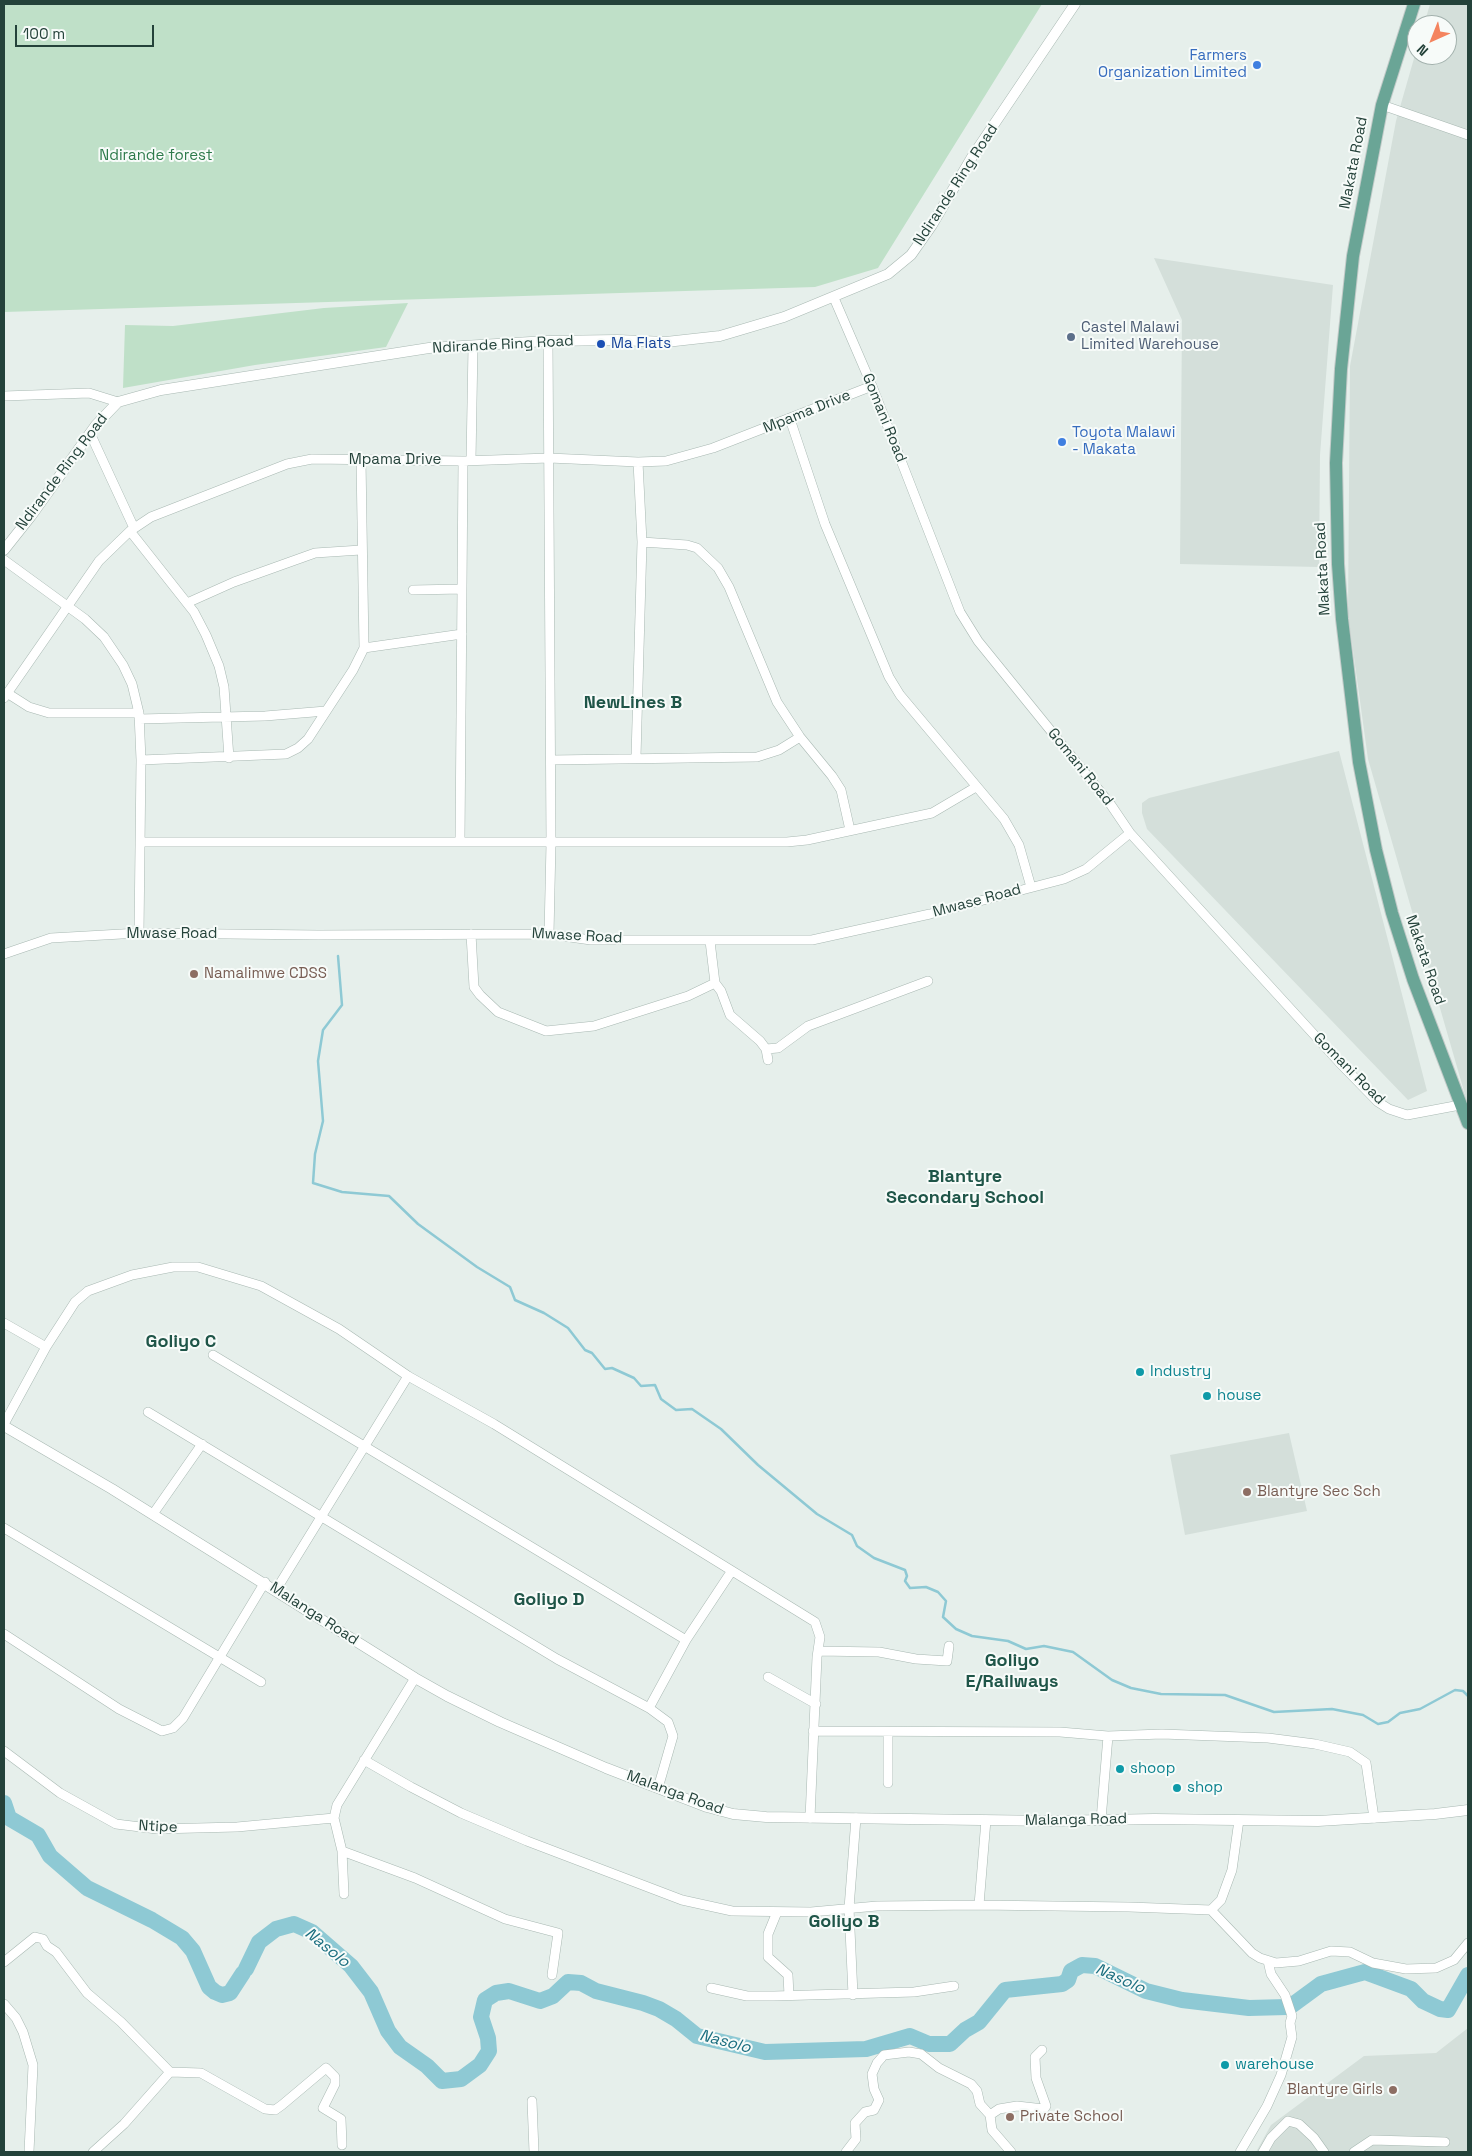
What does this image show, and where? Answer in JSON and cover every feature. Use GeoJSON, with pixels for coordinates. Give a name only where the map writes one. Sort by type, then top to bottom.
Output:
{"type":"FeatureCollection","features":[{"type":"Feature","properties":{"kind":"main road","name":"Makata Road"},"geometry":{"type":"LineString","coordinates":[[1414,4],[1382,105],[1353,256],[1341,369],[1336,463],[1342,619],[1359,762],[1385,886],[1413,979],[1468,1123]]}},
{"type":"Feature","properties":{"kind":"street","name":"Ndirande Ring Road"},"geometry":{"type":"LineString","coordinates":[[4,550],[90,433],[118,402],[161,390],[429,348],[548,341],[666,342],[720,336],[764,324],[834,298],[888,274],[911,255],[945,205],[972,157],[1075,4]]}},
{"type":"Feature","properties":{"kind":"street"},"geometry":{"type":"LineString","coordinates":[[1382,105],[1468,135]]}},
{"type":"Feature","properties":{"kind":"street","name":"Gomani Road"},"geometry":{"type":"LineString","coordinates":[[834,298],[872,386],[967,626],[1111,805],[1130,833],[1339,1062],[1378,1102],[1389,1109],[1407,1115],[1460,1105]]}},
{"type":"Feature","properties":{"kind":"street"},"geometry":{"type":"LineString","coordinates":[[548,341],[551,760],[549,934]]}},
{"type":"Feature","properties":{"kind":"street"},"geometry":{"type":"LineString","coordinates":[[460,842],[462,589],[473,346]]}},
{"type":"Feature","properties":{"kind":"street","name":"Mpama Drive"},"geometry":{"type":"LineString","coordinates":[[5,695],[100,561],[132,529],[151,517],[287,464],[312,459],[467,461],[549,458],[638,462],[666,461],[687,456],[790,419],[872,386]]}},
{"type":"Feature","properties":{"kind":"street"},"geometry":{"type":"LineString","coordinates":[[4,396],[89,393],[118,402]]}},
{"type":"Feature","properties":{"kind":"street"},"geometry":{"type":"LineString","coordinates":[[790,419],[825,524],[889,677],[900,695],[1004,819],[1019,845],[1031,887]]}},
{"type":"Feature","properties":{"kind":"street"},"geometry":{"type":"LineString","coordinates":[[90,433],[132,529],[187,603],[206,636],[219,666],[227,717],[229,758]]}},
{"type":"Feature","properties":{"kind":"street"},"geometry":{"type":"LineString","coordinates":[[141,760],[229,758],[290,752],[308,739],[353,670],[364,648],[361,460]]}},
{"type":"Feature","properties":{"kind":"street"},"geometry":{"type":"LineString","coordinates":[[636,757],[642,542],[638,462]]}},
{"type":"Feature","properties":{"kind":"street"},"geometry":{"type":"LineString","coordinates":[[642,542],[687,545],[698,548],[718,568],[729,587],[777,702],[800,737],[841,790],[850,830]]}},
{"type":"Feature","properties":{"kind":"street"},"geometry":{"type":"LineString","coordinates":[[187,603],[242,579],[315,553],[361,550]]}},
{"type":"Feature","properties":{"kind":"street"},"geometry":{"type":"LineString","coordinates":[[4,560],[104,636],[116,652],[132,684],[139,716],[141,760],[139,933]]}},
{"type":"Feature","properties":{"kind":"street"},"geometry":{"type":"LineString","coordinates":[[412,590],[462,589]]}},
{"type":"Feature","properties":{"kind":"street"},"geometry":{"type":"LineString","coordinates":[[364,648],[462,634]]}},
{"type":"Feature","properties":{"kind":"street"},"geometry":{"type":"LineString","coordinates":[[5,695],[29,707],[49,714],[227,717],[326,711]]}},
{"type":"Feature","properties":{"kind":"street"},"geometry":{"type":"LineString","coordinates":[[551,760],[636,757],[757,757],[779,750],[800,737]]}},
{"type":"Feature","properties":{"kind":"street"},"geometry":{"type":"LineString","coordinates":[[140,842],[787,842],[807,840],[932,813],[976,787]]}},
{"type":"Feature","properties":{"kind":"street","name":"Mwase Road"},"geometry":{"type":"LineString","coordinates":[[4,954],[51,938],[139,933],[318,935],[549,934],[591,940],[812,940],[930,914],[1064,879],[1086,869],[1130,833]]}},
{"type":"Feature","properties":{"kind":"street"},"geometry":{"type":"LineString","coordinates":[[471,934],[474,987],[480,996],[498,1012],[546,1031],[594,1026],[688,996],[715,983]]}},
{"type":"Feature","properties":{"kind":"street"},"geometry":{"type":"LineString","coordinates":[[710,941],[715,983],[721,991],[730,1015],[751,1032],[766,1049],[768,1060]]}},
{"type":"Feature","properties":{"kind":"street"},"geometry":{"type":"LineString","coordinates":[[766,1049],[778,1048],[808,1026],[928,981]]}},
{"type":"Feature","properties":{"kind":"street"},"geometry":{"type":"LineString","coordinates":[[4,1425],[46,1347],[75,1302],[88,1291],[132,1275],[173,1267],[198,1268],[261,1286],[331,1325],[408,1376],[494,1424],[730,1572],[815,1622],[820,1637],[813,1731],[810,1818]]}},
{"type":"Feature","properties":{"kind":"street"},"geometry":{"type":"LineString","coordinates":[[4,1323],[46,1347]]}},
{"type":"Feature","properties":{"kind":"street"},"geometry":{"type":"LineString","coordinates":[[213,1355],[686,1640]]}},
{"type":"Feature","properties":{"kind":"street"},"geometry":{"type":"LineString","coordinates":[[276,1590],[408,1376]]}},
{"type":"Feature","properties":{"kind":"street"},"geometry":{"type":"LineString","coordinates":[[148,1412],[556,1659],[649,1708],[668,1722],[673,1731],[658,1788]]}},
{"type":"Feature","properties":{"kind":"street","name":"Malanga Road"},"geometry":{"type":"LineString","coordinates":[[4,1425],[265,1582],[415,1678],[500,1722],[658,1788],[707,1807],[733,1814],[810,1818],[1318,1821],[1468,1810]]}},
{"type":"Feature","properties":{"kind":"street"},"geometry":{"type":"LineString","coordinates":[[153,1514],[202,1444]]}},
{"type":"Feature","properties":{"kind":"street"},"geometry":{"type":"LineString","coordinates":[[4,1528],[261,1682]]}},
{"type":"Feature","properties":{"kind":"street"},"geometry":{"type":"LineString","coordinates":[[649,1708],[686,1640],[730,1572]]}},
{"type":"Feature","properties":{"kind":"street"},"geometry":{"type":"LineString","coordinates":[[4,1634],[119,1709],[162,1731],[172,1728],[183,1718],[265,1582]]}},
{"type":"Feature","properties":{"kind":"street"},"geometry":{"type":"LineString","coordinates":[[818,1651],[879,1652],[916,1659],[947,1661],[949,1646]]}},
{"type":"Feature","properties":{"kind":"street"},"geometry":{"type":"LineString","coordinates":[[768,1677],[816,1704]]}},
{"type":"Feature","properties":{"kind":"street"},"geometry":{"type":"LineString","coordinates":[[344,1894],[342,1851],[334,1818],[342,1795],[415,1678]]}},
{"type":"Feature","properties":{"kind":"street"},"geometry":{"type":"LineString","coordinates":[[813,1731],[1060,1732],[1108,1736],[1162,1734],[1268,1738],[1315,1744],[1350,1752],[1361,1758],[1368,1769],[1374,1818]]}},
{"type":"Feature","properties":{"kind":"street"},"geometry":{"type":"LineString","coordinates":[[888,1732],[888,1782]]}},
{"type":"Feature","properties":{"kind":"street"},"geometry":{"type":"LineString","coordinates":[[1101,1820],[1108,1736]]}},
{"type":"Feature","properties":{"kind":"street","name":"Ntipe"},"geometry":{"type":"LineString","coordinates":[[4,1751],[60,1793],[116,1824],[158,1830],[237,1827],[334,1818]]}},
{"type":"Feature","properties":{"kind":"street"},"geometry":{"type":"LineString","coordinates":[[364,1760],[411,1788],[461,1813],[682,1900],[716,1909],[812,1912],[849,1908],[979,1905],[1211,1910],[1252,1953],[1268,1961],[1299,1961],[1331,1951],[1350,1952],[1373,1963],[1406,1970],[1436,1968],[1454,1960],[1468,1942]]}},
{"type":"Feature","properties":{"kind":"street"},"geometry":{"type":"LineString","coordinates":[[853,1995],[849,1908],[856,1818]]}},
{"type":"Feature","properties":{"kind":"street"},"geometry":{"type":"LineString","coordinates":[[979,1905],[986,1820]]}},
{"type":"Feature","properties":{"kind":"street"},"geometry":{"type":"LineString","coordinates":[[1211,1910],[1221,1900],[1232,1870],[1239,1820]]}},
{"type":"Feature","properties":{"kind":"street"},"geometry":{"type":"LineString","coordinates":[[342,1851],[415,1878],[505,1919],[558,1933],[552,1975]]}},
{"type":"Feature","properties":{"kind":"street"},"geometry":{"type":"LineString","coordinates":[[777,1912],[768,1934],[768,1957],[788,1975],[789,1996]]}},
{"type":"Feature","properties":{"kind":"street"},"geometry":{"type":"LineString","coordinates":[[4,1962],[36,1937],[43,1939],[47,1946],[56,1952],[87,1993],[121,2022],[170,2072],[201,2073],[265,2109],[275,2110],[326,2068],[335,2077],[335,2084],[324,2108],[341,2120],[342,2145]]}},
{"type":"Feature","properties":{"kind":"street"},"geometry":{"type":"LineString","coordinates":[[1240,2152],[1268,2106],[1281,2076],[1292,2037],[1290,2023],[1292,2016],[1285,1995],[1271,1974],[1268,1961]]}},
{"type":"Feature","properties":{"kind":"street"},"geometry":{"type":"LineString","coordinates":[[711,1988],[747,1996],[789,1996],[914,1992],[954,1986]]}},
{"type":"Feature","properties":{"kind":"street"},"geometry":{"type":"LineString","coordinates":[[4,2004],[16,2018],[31,2058],[29,2152]]}},
{"type":"Feature","properties":{"kind":"street"},"geometry":{"type":"LineString","coordinates":[[990,2115],[999,2109],[1017,2106],[1044,2109],[1046,2106],[1036,2078],[1035,2057],[1042,2050]]}},
{"type":"Feature","properties":{"kind":"street"},"geometry":{"type":"LineString","coordinates":[[846,2152],[856,2139],[855,2123],[866,2112],[874,2110],[879,2100],[874,2089],[872,2074],[877,2063],[884,2055],[899,2052],[921,2054],[939,2068],[971,2084],[977,2091],[980,2104],[990,2115],[992,2130],[1011,2152]]}},
{"type":"Feature","properties":{"kind":"street"},"geometry":{"type":"LineString","coordinates":[[93,2152],[124,2124],[170,2072]]}},
{"type":"Feature","properties":{"kind":"street"},"geometry":{"type":"LineString","coordinates":[[532,2101],[534,2152]]}},
{"type":"Feature","properties":{"kind":"street"},"geometry":{"type":"LineString","coordinates":[[1263,2152],[1271,2138],[1288,2121],[1299,2124],[1314,2138],[1324,2152]]}},
{"type":"Feature","properties":{"kind":"street"},"geometry":{"type":"LineString","coordinates":[[1354,2152],[1372,2140],[1445,2142]]}},
{"type":"Feature","properties":{"kind":"shaded area"},"geometry":{"type":"Polygon","coordinates":[[[1430,4],[1468,4],[1468,1105],[1368,759],[1348,614],[1350,366],[1396,121],[1412,65],[1457,65],[1457,15],[1427,15],[1430,4]]]}},
{"type":"Feature","properties":{"kind":"shaded area"},"geometry":{"type":"Polygon","coordinates":[[[1154,258],[1333,285],[1320,455],[1319,567],[1180,564],[1182,320],[1154,258]]]}},
{"type":"Feature","properties":{"kind":"shaded area"},"geometry":{"type":"Polygon","coordinates":[[[1339,751],[1427,1091],[1408,1100],[1147,829],[1142,813],[1142,803],[1149,798],[1339,751]]]}},
{"type":"Feature","properties":{"kind":"shaded area"},"geometry":{"type":"Polygon","coordinates":[[[1289,1433],[1307,1511],[1185,1535],[1170,1455],[1289,1433]]]}},
{"type":"Feature","properties":{"kind":"shaded area","name":"Blantyre Girls"},"geometry":{"type":"Polygon","coordinates":[[[1468,2028],[1468,2152],[1256,2152],[1271,2125],[1364,2056],[1436,2053],[1468,2028]]]}},
{"type":"Feature","properties":{"kind":"green space","name":"Ndirande forest"},"geometry":{"type":"Polygon","coordinates":[[[4,4],[1042,4],[878,268],[815,287],[4,312],[4,4]]]}},
{"type":"Feature","properties":{"kind":"green space"},"geometry":{"type":"Polygon","coordinates":[[[408,303],[386,347],[255,365],[123,388],[125,325],[173,326],[324,308],[408,303]]]}},
{"type":"Feature","properties":{"kind":"waterway"},"geometry":{"type":"LineString","coordinates":[[338,956],[342,1005],[323,1030],[318,1061],[323,1121],[315,1154],[313,1183],[342,1192],[389,1196],[418,1224],[477,1267],[510,1287],[515,1300],[544,1313],[568,1328],[585,1350],[592,1353],[605,1369],[612,1368],[634,1378],[641,1386],[655,1385],[661,1399],[676,1410],[692,1409],[721,1429],[758,1465],[817,1514],[852,1535],[857,1546],[874,1558],[905,1570],[907,1576],[905,1581],[910,1588],[926,1587],[938,1592],[946,1601],[943,1617],[956,1629],[972,1636],[1008,1641],[1026,1649],[1044,1646],[1073,1652],[1112,1680],[1131,1688],[1161,1694],[1225,1695],[1274,1712],[1332,1709],[1363,1715],[1378,1724],[1388,1722],[1400,1713],[1420,1709],[1455,1690],[1463,1691],[1468,1696]]}},
{"type":"Feature","properties":{"kind":"waterway","name":"Nasolo"},"geometry":{"type":"LineString","coordinates":[[4,1803],[9,1818],[38,1835],[50,1856],[87,1888],[152,1920],[182,1938],[193,1951],[209,1987],[215,1992],[222,1995],[230,1993],[243,1973]]}},
{"type":"Feature","properties":{"kind":"waterway","name":"Nasolo"},"geometry":{"type":"LineString","coordinates":[[246,1969],[259,1942],[276,1929],[294,1924],[312,1932],[351,1966],[371,1992],[388,2031],[400,2047],[427,2066],[442,2081],[461,2079],[480,2065],[489,2051],[488,2038],[481,2017],[485,2000],[496,1993],[509,1991],[540,2001],[553,1996],[568,1982],[581,1983],[596,1991],[659,2009],[676,2019],[697,2036],[765,2052],[866,2049],[910,2036],[929,2044],[950,2044],[965,2030],[979,2022],[1005,1990],[1062,1984],[1068,1980],[1071,1971],[1082,1965],[1095,1966],[1146,1991],[1182,2000],[1249,2008],[1287,2007]]}},
{"type":"Feature","properties":{"kind":"waterway","name":"Nasolo"},"geometry":{"type":"LineString","coordinates":[[1291,2006],[1321,1984],[1365,1972],[1411,1989],[1423,2001],[1440,2009],[1448,2010],[1468,1975]]}},
{"type":"Feature","properties":{"kind":"place","name":"Farmers Organization Limited"},"geometry":{"type":"Point","coordinates":[1257,65]}},
{"type":"Feature","properties":{"kind":"place","name":"Castel Malawi Limited Warehouse"},"geometry":{"type":"Point","coordinates":[1071,337]}},
{"type":"Feature","properties":{"kind":"place","name":"Ma Flats"},"geometry":{"type":"Point","coordinates":[601,344]}},
{"type":"Feature","properties":{"kind":"place","name":"Toyota Malawi - Makata"},"geometry":{"type":"Point","coordinates":[1062,442]}},
{"type":"Feature","properties":{"kind":"place","name":"Namalimwe CDSS"},"geometry":{"type":"Point","coordinates":[194,974]}},
{"type":"Feature","properties":{"kind":"place","name":"Industry"},"geometry":{"type":"Point","coordinates":[1140,1372]}},
{"type":"Feature","properties":{"kind":"place","name":"house"},"geometry":{"type":"Point","coordinates":[1207,1396]}},
{"type":"Feature","properties":{"kind":"place","name":"Blantyre Sec Sch"},"geometry":{"type":"Point","coordinates":[1247,1492]}},
{"type":"Feature","properties":{"kind":"place","name":"shoop"},"geometry":{"type":"Point","coordinates":[1120,1769]}},
{"type":"Feature","properties":{"kind":"place","name":"shop"},"geometry":{"type":"Point","coordinates":[1177,1788]}},
{"type":"Feature","properties":{"kind":"place","name":"warehouse"},"geometry":{"type":"Point","coordinates":[1225,2065]}},
{"type":"Feature","properties":{"kind":"place","name":"Blantyre Girls"},"geometry":{"type":"Point","coordinates":[1393,2090]}},
{"type":"Feature","properties":{"kind":"place","name":"Private School"},"geometry":{"type":"Point","coordinates":[1010,2117]}},
{"type":"Feature","properties":{"kind":"district","name":"NewLines B"},"geometry":{"type":"Point","coordinates":[633,703]}},
{"type":"Feature","properties":{"kind":"district","name":"Blantyre Secondary School"},"geometry":{"type":"Point","coordinates":[965,1187]}},
{"type":"Feature","properties":{"kind":"district","name":"Goliyo C"},"geometry":{"type":"Point","coordinates":[181,1342]}},
{"type":"Feature","properties":{"kind":"district","name":"Goliyo D"},"geometry":{"type":"Point","coordinates":[549,1600]}},
{"type":"Feature","properties":{"kind":"district","name":"Goliyo E/Railways"},"geometry":{"type":"Point","coordinates":[1012,1671]}},
{"type":"Feature","properties":{"kind":"district","name":"Goliyo B"},"geometry":{"type":"Point","coordinates":[844,1922]}}]}
